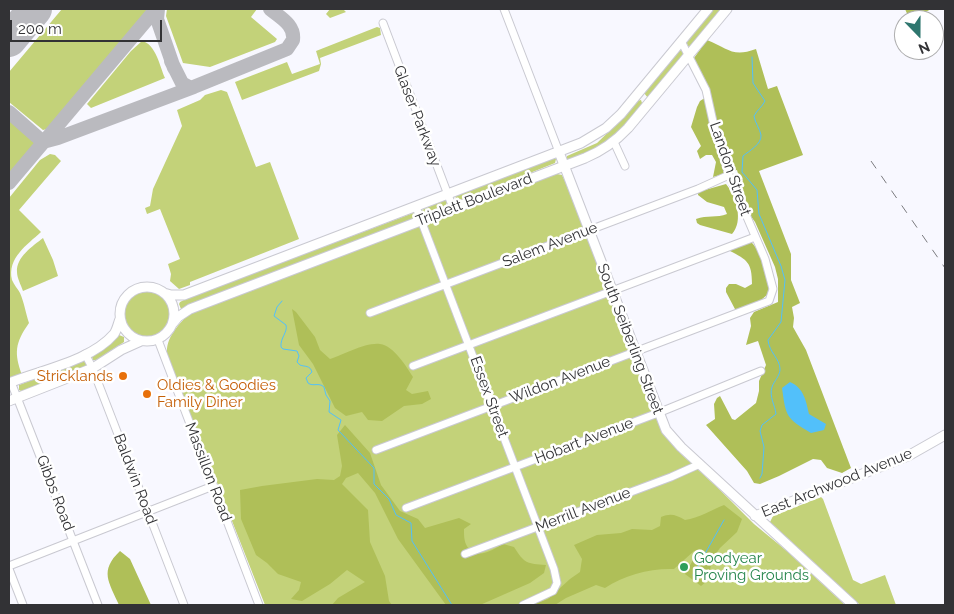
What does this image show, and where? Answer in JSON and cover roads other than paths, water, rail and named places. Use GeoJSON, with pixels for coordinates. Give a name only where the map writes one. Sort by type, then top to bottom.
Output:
{"type":"FeatureCollection","features":[{"type":"Feature","properties":{"kind":"main road","name":"Triplett Boulevard"},"geometry":{"type":"LineString","coordinates":[[164,293],[175,296],[184,295],[581,144],[606,128],[621,114],[708,9]]}},
{"type":"Feature","properties":{"kind":"main road","name":"Triplett Boulevard"},"geometry":{"type":"LineString","coordinates":[[173,323],[178,316],[190,310],[592,155],[614,142],[628,128],[727,9]]}},
{"type":"Feature","properties":{"kind":"main road","name":"South Seiberling Street"},"geometry":{"type":"LineString","coordinates":[[558,152],[658,413],[669,435],[853,605]]}},
{"type":"Feature","properties":{"kind":"main road"},"geometry":{"type":"LineString","coordinates":[[149,287],[164,293],[170,299],[174,314],[173,323],[167,333],[158,340],[149,342],[141,341],[129,335],[123,328],[120,319],[122,302],[133,290],[149,287]]}},
{"type":"Feature","properties":{"kind":"main road"},"geometry":{"type":"LineString","coordinates":[[10,383],[85,354],[115,332],[120,319]]}},
{"type":"Feature","properties":{"kind":"main road"},"geometry":{"type":"LineString","coordinates":[[13,399],[93,368],[121,350],[141,341]]}},
{"type":"Feature","properties":{"kind":"main road","name":"East Archwood Avenue"},"geometry":{"type":"LineString","coordinates":[[755,516],[908,456],[945,434]]}},
{"type":"Feature","properties":{"kind":"street","name":"South Seiberling Street"},"geometry":{"type":"LineString","coordinates":[[504,9],[558,152]]}},
{"type":"Feature","properties":{"kind":"street","name":"Glaser Parkway"},"geometry":{"type":"LineString","coordinates":[[383,23],[453,208]]}},
{"type":"Feature","properties":{"kind":"street","name":"Landon Street"},"geometry":{"type":"LineString","coordinates":[[681,41],[706,90],[714,126],[729,175],[769,270],[773,289],[771,298]]}},
{"type":"Feature","properties":{"kind":"street"},"geometry":{"type":"LineString","coordinates":[[614,142],[625,166]]}},
{"type":"Feature","properties":{"kind":"street","name":"Salem Avenue"},"geometry":{"type":"LineString","coordinates":[[370,313],[698,189],[729,175]]}},
{"type":"Feature","properties":{"kind":"street","name":"Essex Street"},"geometry":{"type":"LineString","coordinates":[[416,207],[554,569],[556,581],[552,593],[523,605]]}},
{"type":"Feature","properties":{"kind":"street"},"geometry":{"type":"LineString","coordinates":[[413,366],[755,237]]}},
{"type":"Feature","properties":{"kind":"street","name":"Wildon Avenue"},"geometry":{"type":"LineString","coordinates":[[376,450],[764,304],[771,298]]}},
{"type":"Feature","properties":{"kind":"street","name":"Massillon Road"},"geometry":{"type":"LineString","coordinates":[[158,340],[259,605]]}},
{"type":"Feature","properties":{"kind":"street","name":"Baldwin Road"},"geometry":{"type":"LineString","coordinates":[[85,354],[93,368],[184,605]]}},
{"type":"Feature","properties":{"kind":"street","name":"Hobart Avenue"},"geometry":{"type":"LineString","coordinates":[[406,508],[658,413],[761,371]]}},
{"type":"Feature","properties":{"kind":"street","name":"Gibbs Road"},"geometry":{"type":"LineString","coordinates":[[10,383],[13,399],[74,541],[98,605]]}},
{"type":"Feature","properties":{"kind":"street","name":"Merrill Avenue"},"geometry":{"type":"LineString","coordinates":[[465,554],[685,472],[700,464]]}},
{"type":"Feature","properties":{"kind":"street"},"geometry":{"type":"LineString","coordinates":[[23,605],[9,567],[213,486]]}},
{"type":"Feature","properties":{"kind":"water"},"geometry":{"type":"Polygon","coordinates":[[[790,382],[801,391],[809,414],[826,424],[824,430],[811,433],[796,424],[789,416],[786,411],[782,388],[790,382]]]}},
{"type":"Feature","properties":{"kind":"waterway"},"geometry":{"type":"LineString","coordinates":[[752,57],[753,83],[765,101],[754,116],[761,138],[755,147],[743,156],[742,172],[757,190],[759,214],[785,280],[781,322],[768,340],[770,348],[780,365],[780,369],[771,391],[776,414],[762,425],[760,431],[764,447],[760,478]]}},
{"type":"Feature","properties":{"kind":"waterway"},"geometry":{"type":"LineString","coordinates":[[282,301],[277,307],[274,316],[286,325],[281,347],[297,351],[299,356],[297,362],[300,365],[309,367],[312,372],[306,378],[308,383],[324,387],[330,401],[329,412],[341,420],[338,430],[374,468],[374,484],[389,499],[396,515],[411,523],[412,541],[452,605]]}},
{"type":"Feature","properties":{"kind":"waterway"},"geometry":{"type":"LineString","coordinates":[[693,575],[724,520]]}},
{"type":"Feature","properties":{"kind":"railway"},"geometry":{"type":"LineString","coordinates":[[871,161],[945,268]]}},
{"type":"Feature","properties":{"kind":"place","name":"Stricklands"},"geometry":{"type":"Point","coordinates":[123,376]}},
{"type":"Feature","properties":{"kind":"place","name":"Oldies & Goodies Family Diner"},"geometry":{"type":"Point","coordinates":[147,394]}},
{"type":"Feature","properties":{"kind":"place","name":"Goodyear Proving Grounds"},"geometry":{"type":"Point","coordinates":[684,567]}}]}
